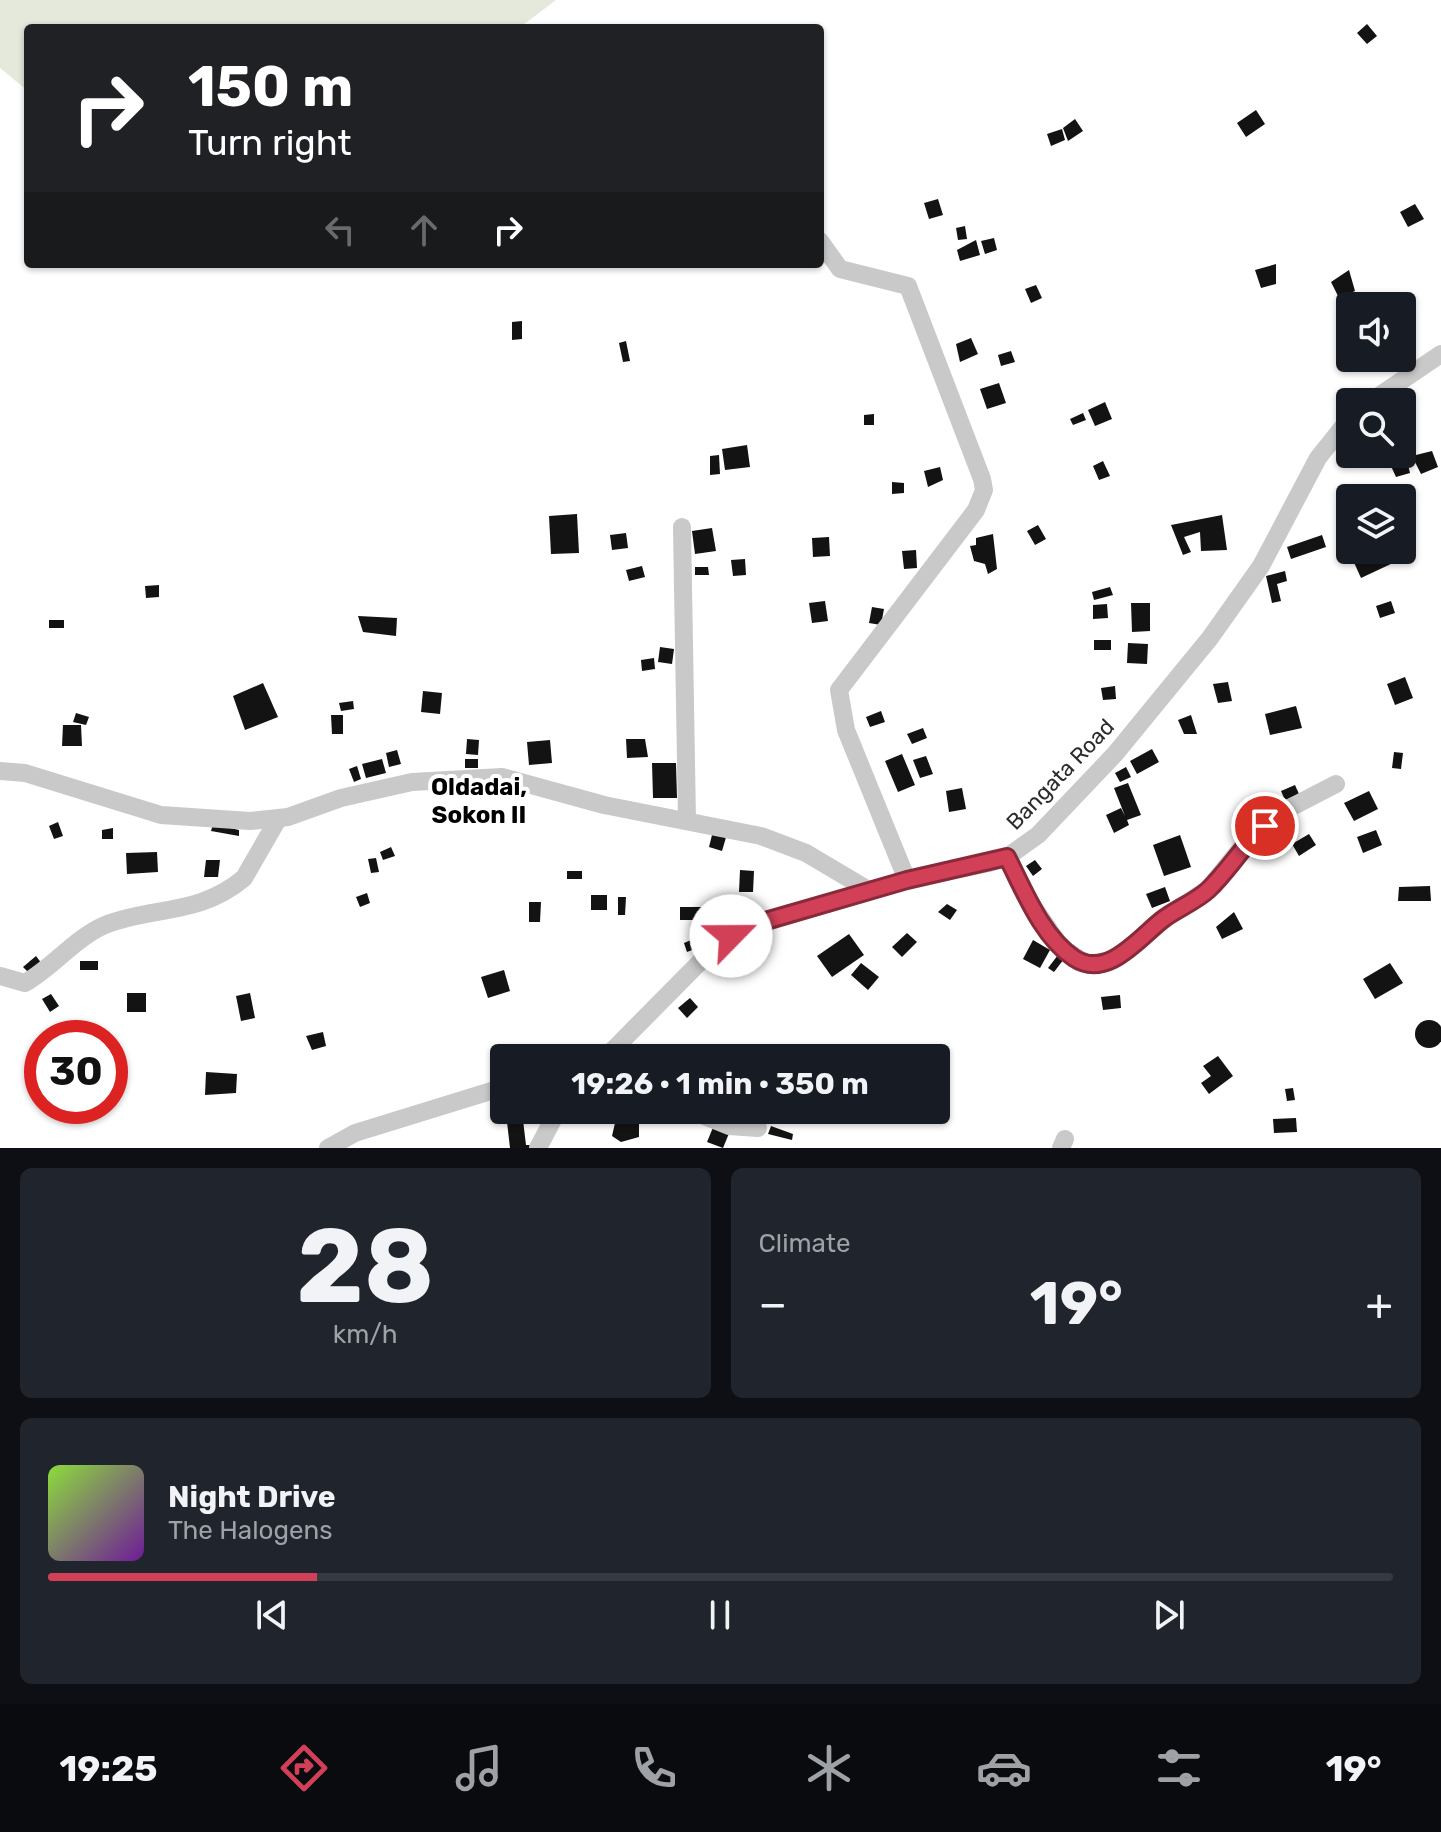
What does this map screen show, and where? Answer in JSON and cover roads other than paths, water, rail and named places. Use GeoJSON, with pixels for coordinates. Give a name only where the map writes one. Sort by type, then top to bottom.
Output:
{"type":"FeatureCollection","features":[{"type":"Feature","properties":{"kind":"street"},"geometry":{"type":"LineString","coordinates":[[824,247],[840,269],[908,286],[984,490],[976,510],[839,690],[846,730],[907,880]]}},
{"type":"Feature","properties":{"kind":"street"},"geometry":{"type":"LineString","coordinates":[[1391,388],[1441,354]]}},
{"type":"Feature","properties":{"kind":"street","name":"Bangata Road"},"geometry":{"type":"LineString","coordinates":[[619,1044],[701,961],[741,930],[907,880],[1007,857],[1038,835],[1098,773],[1210,638],[1261,566],[1318,458],[1336,436]]}},
{"type":"Feature","properties":{"kind":"street"},"geometry":{"type":"LineString","coordinates":[[682,527],[687,821]]}},
{"type":"Feature","properties":{"kind":"street"},"geometry":{"type":"LineString","coordinates":[[0,771],[25,773],[176,818],[250,821],[278,819],[341,798],[412,782],[483,776],[521,780],[604,805],[761,836],[806,853],[870,891]]}},
{"type":"Feature","properties":{"kind":"street"},"geometry":{"type":"LineString","coordinates":[[1007,857],[1030,902],[1061,947],[1087,964],[1101,963],[1117,958],[1162,919],[1208,889],[1248,840],[1282,812],[1336,784]]}},
{"type":"Feature","properties":{"kind":"street"},"geometry":{"type":"LineString","coordinates":[[0,976],[25,983],[107,925],[178,911],[236,885],[244,878],[278,819]]}},
{"type":"Feature","properties":{"kind":"street"},"geometry":{"type":"LineString","coordinates":[[328,1148],[355,1133],[490,1091]]}},
{"type":"Feature","properties":{"kind":"street"},"geometry":{"type":"LineString","coordinates":[[538,1148],[551,1124]]}},
{"type":"Feature","properties":{"kind":"street"},"geometry":{"type":"LineString","coordinates":[[724,1124],[758,1128]]}},
{"type":"Feature","properties":{"kind":"district","name":"Oldadai, Sokon II"},"geometry":{"type":"Point","coordinates":[479,801]}}]}
